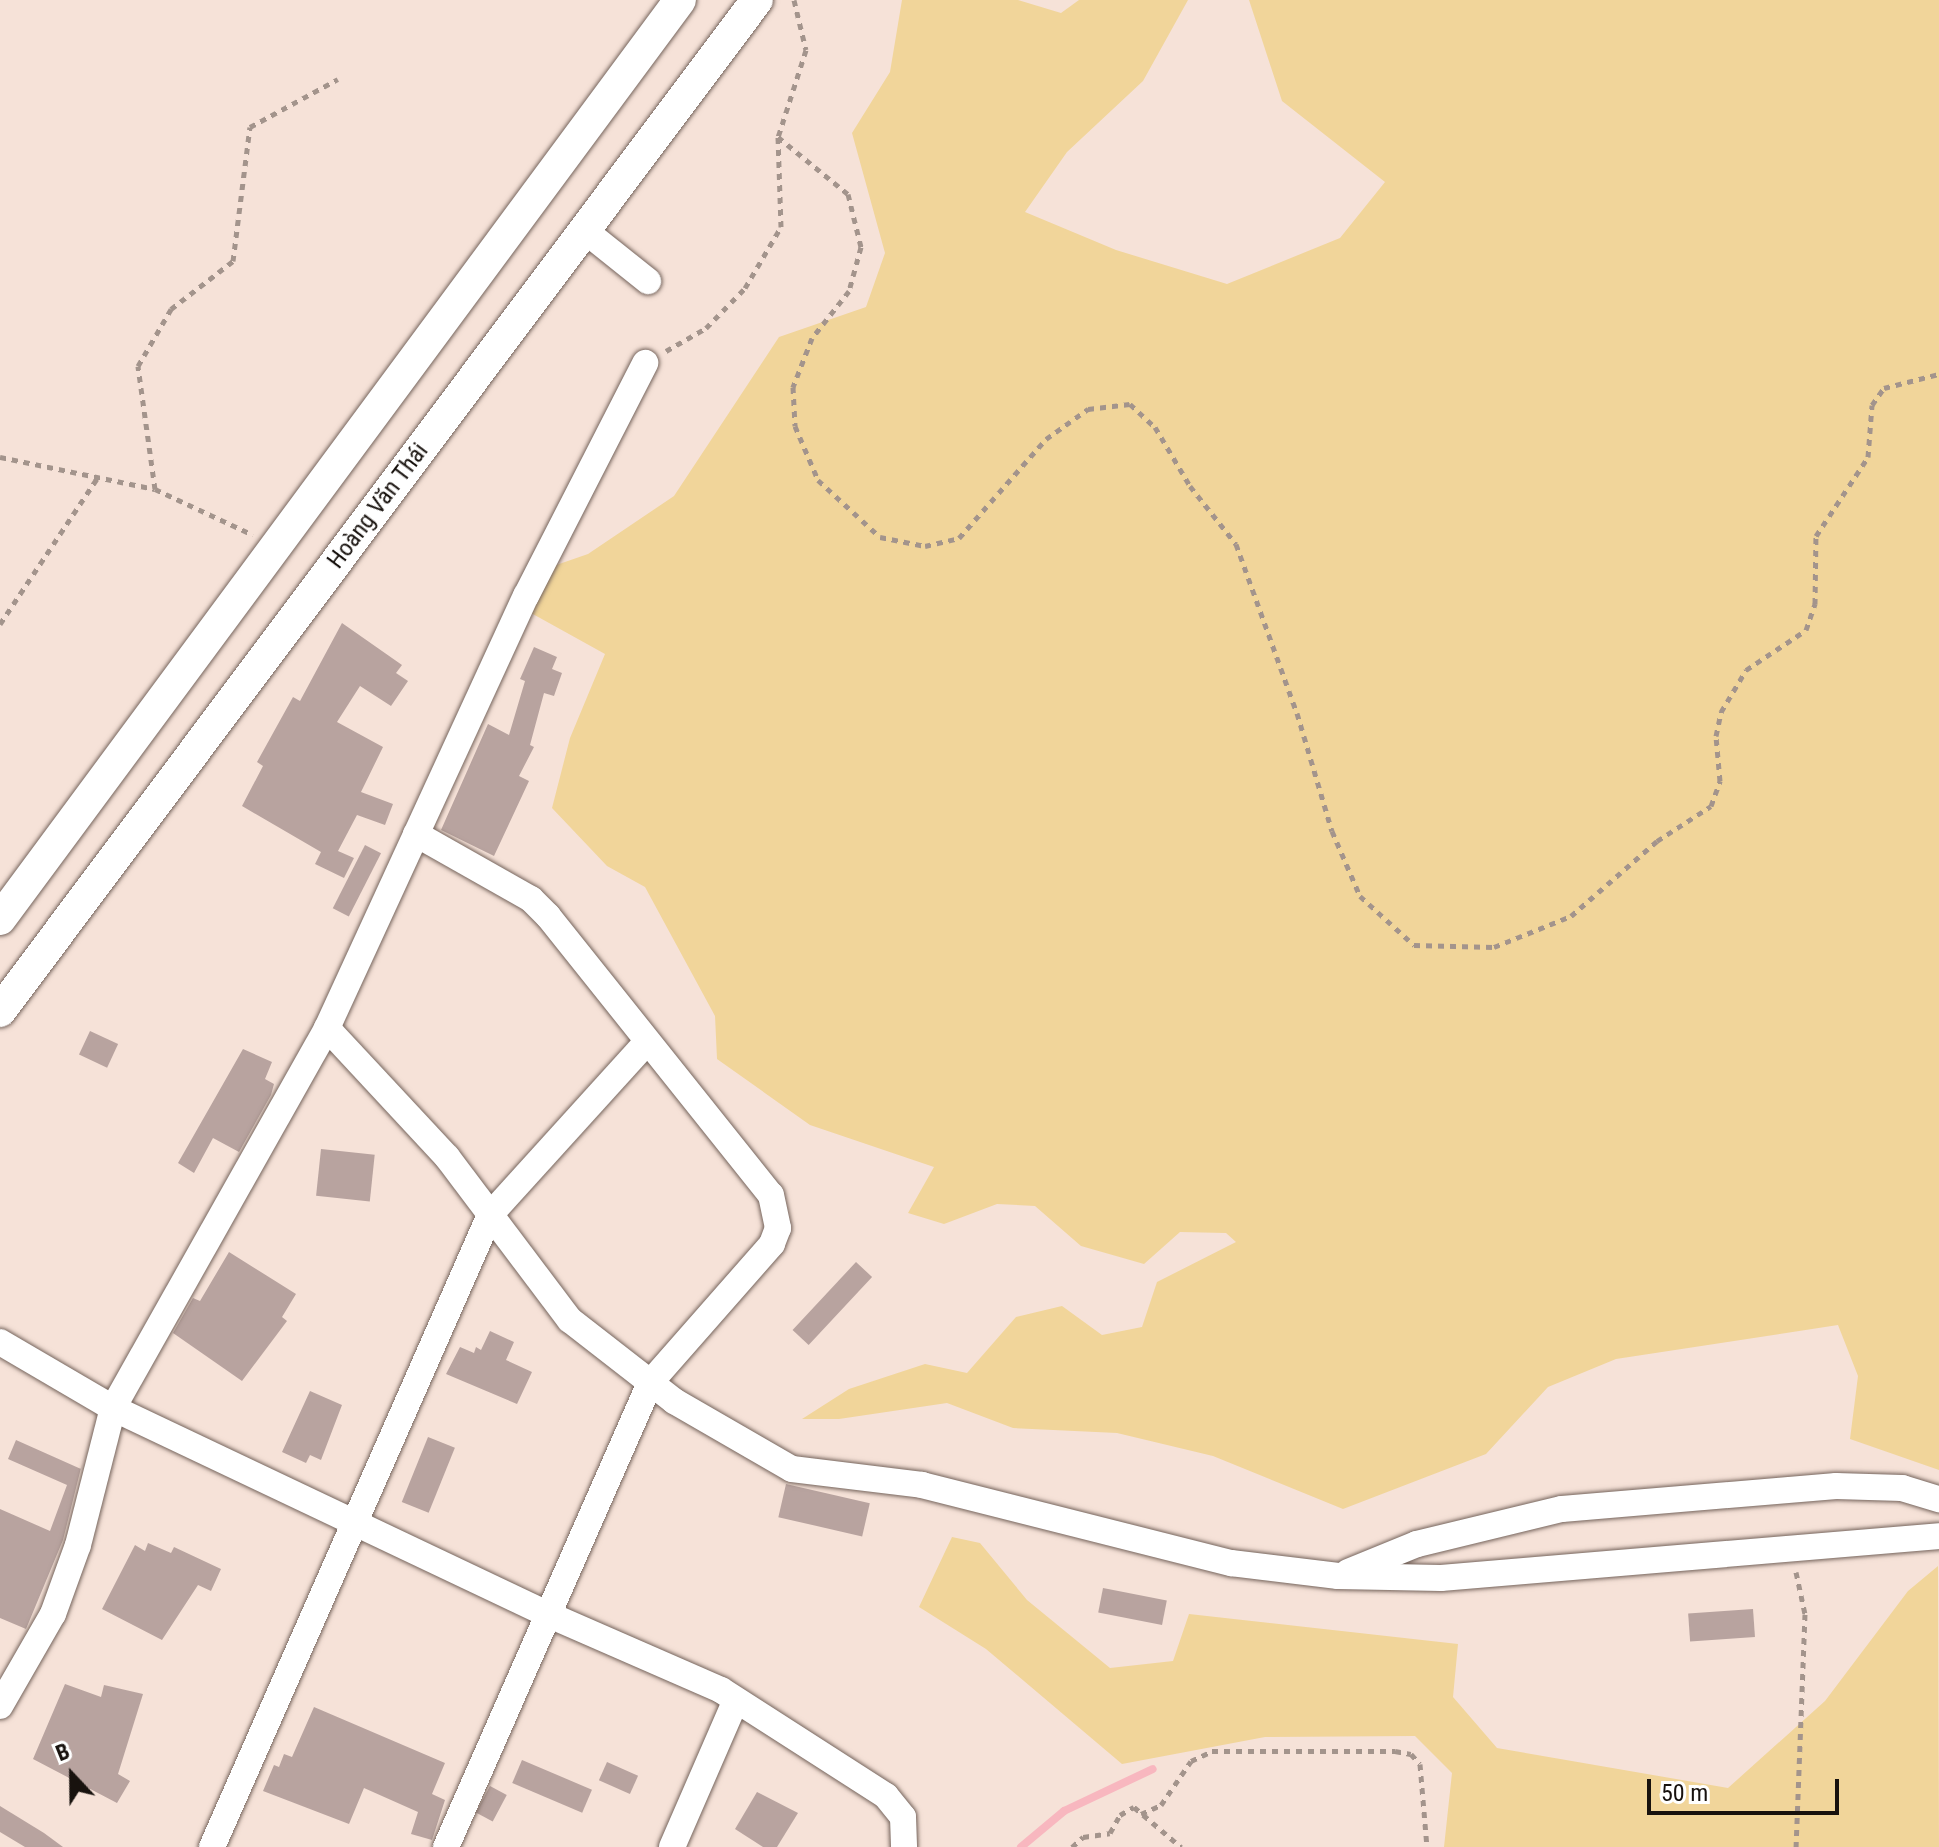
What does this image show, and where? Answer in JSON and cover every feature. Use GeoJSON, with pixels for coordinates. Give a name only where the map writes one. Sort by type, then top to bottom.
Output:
{"type":"FeatureCollection","features":[{"type":"Feature","properties":{"kind":"main road"},"geometry":{"type":"LineString","coordinates":[[0,919],[680,0]]}},
{"type":"Feature","properties":{"kind":"main road","name":"Hoàng Văn Thái"},"geometry":{"type":"LineString","coordinates":[[0,1011],[757,0]]}},
{"type":"Feature","properties":{"kind":"street"},"geometry":{"type":"LineString","coordinates":[[584,230],[648,281]]}},
{"type":"Feature","properties":{"kind":"street"},"geometry":{"type":"LineString","coordinates":[[0,1706],[53,1614],[78,1545],[113,1408],[327,1028],[526,596],[645,363]]}},
{"type":"Feature","properties":{"kind":"street"},"geometry":{"type":"LineString","coordinates":[[416,834],[531,899],[771,1195],[778,1228],[772,1244],[650,1383],[545,1613],[446,1847]]}},
{"type":"Feature","properties":{"kind":"street"},"geometry":{"type":"LineString","coordinates":[[327,1028],[447,1157],[570,1320],[650,1383],[792,1469],[922,1485],[1231,1563],[1338,1576],[1441,1578],[1939,1536]]}},
{"type":"Feature","properties":{"kind":"street"},"geometry":{"type":"LineString","coordinates":[[212,1847],[490,1215],[646,1043]]}},
{"type":"Feature","properties":{"kind":"street"},"geometry":{"type":"LineString","coordinates":[[0,1342],[113,1408],[352,1523],[736,1700],[886,1796],[903,1817],[904,1847]]}},
{"type":"Feature","properties":{"kind":"street"},"geometry":{"type":"LineString","coordinates":[[1338,1576],[1417,1544],[1562,1509],[1836,1486],[1902,1488],[1939,1499]]}},
{"type":"Feature","properties":{"kind":"street"},"geometry":{"type":"LineString","coordinates":[[672,1847],[736,1700]]}},
{"type":"Feature","properties":{"kind":"path"},"geometry":{"type":"LineString","coordinates":[[645,363],[706,328],[745,288],[781,227],[778,137],[806,50],[794,0]]}},
{"type":"Feature","properties":{"kind":"path"},"geometry":{"type":"LineString","coordinates":[[155,489],[138,366],[171,309],[233,261],[250,127],[338,79]]}},
{"type":"Feature","properties":{"kind":"path"},"geometry":{"type":"LineString","coordinates":[[778,137],[848,194],[861,247],[849,291],[812,338],[793,387],[795,426],[818,480],[880,537],[925,546],[948,541],[959,538],[1046,439],[1088,409],[1130,404],[1155,427],[1190,486],[1236,544],[1297,713],[1332,831],[1360,896],[1414,945],[1494,947],[1571,916],[1657,841],[1711,806],[1720,781],[1716,736],[1721,712],[1746,670],[1806,630],[1815,604],[1816,536],[1868,457],[1872,405],[1884,388],[1939,374]]}},
{"type":"Feature","properties":{"kind":"path"},"geometry":{"type":"LineString","coordinates":[[0,457],[155,489],[276,546]]}},
{"type":"Feature","properties":{"kind":"path"},"geometry":{"type":"LineString","coordinates":[[0,624],[98,477]]}},
{"type":"Feature","properties":{"kind":"path"},"geometry":{"type":"LineString","coordinates":[[1791,1548],[1805,1614],[1796,1847]]}},
{"type":"Feature","properties":{"kind":"path"},"geometry":{"type":"LineString","coordinates":[[1141,1814],[1161,1805],[1191,1761],[1212,1751],[1395,1751],[1411,1754],[1420,1764],[1427,1847]]}},
{"type":"Feature","properties":{"kind":"path"},"geometry":{"type":"LineString","coordinates":[[1072,1847],[1083,1837],[1110,1833],[1126,1808],[1141,1814],[1181,1847]]}},
{"type":"Feature","properties":{"kind":"shaded area"},"geometry":{"type":"Polygon","coordinates":[[[902,0],[1018,0],[1061,13],[1079,0],[1188,0],[1143,81],[1067,152],[1025,212],[1116,250],[1227,284],[1340,238],[1385,182],[1282,101],[1249,0],[1939,0],[1939,1470],[1850,1439],[1858,1376],[1838,1325],[1616,1359],[1548,1387],[1486,1454],[1343,1509],[1213,1456],[1117,1433],[1013,1428],[947,1403],[839,1419],[802,1419],[849,1389],[925,1364],[967,1373],[1016,1317],[1062,1306],[1102,1335],[1142,1327],[1157,1282],[1236,1242],[1226,1233],[1180,1232],[1144,1264],[1081,1246],[1035,1206],[997,1204],[944,1224],[908,1213],[934,1167],[810,1125],[717,1059],[715,1016],[645,887],[607,866],[552,808],[570,738],[605,654],[531,613],[539,571],[588,554],[674,496],[779,337],[866,307],[885,253],[852,133],[890,72],[902,0]]]}},
{"type":"Feature","properties":{"kind":"shaded area"},"geometry":{"type":"Polygon","coordinates":[[[952,1537],[980,1543],[1027,1600],[1110,1668],[1173,1661],[1189,1614],[1458,1644],[1453,1697],[1497,1748],[1728,1788],[1825,1701],[1908,1591],[1938,1566],[1939,1847],[1444,1847],[1452,1773],[1415,1736],[1265,1737],[1122,1764],[986,1649],[919,1607],[952,1537]]]}},
{"type":"Feature","properties":{"kind":"building"},"geometry":{"type":"Polygon","coordinates":[[[342,623],[402,665],[396,673],[408,681],[391,706],[360,686],[337,722],[383,747],[361,792],[393,804],[385,825],[357,815],[338,851],[354,858],[344,878],[315,864],[321,852],[242,806],[263,766],[257,762],[293,697],[300,701],[342,623]]]}},
{"type":"Feature","properties":{"kind":"building"},"geometry":{"type":"Polygon","coordinates":[[[534,647],[557,657],[552,669],[562,673],[554,696],[544,693],[530,745],[534,747],[519,776],[529,781],[494,856],[441,830],[488,724],[509,735],[525,681],[520,679],[534,647]]]}},
{"type":"Feature","properties":{"kind":"building"},"geometry":{"type":"Polygon","coordinates":[[[365,845],[381,853],[349,916],[333,908],[365,845]]]}},
{"type":"Feature","properties":{"kind":"building"},"geometry":{"type":"Polygon","coordinates":[[[90,1031],[118,1044],[107,1068],[79,1055],[90,1031]]]}},
{"type":"Feature","properties":{"kind":"building"},"geometry":{"type":"Polygon","coordinates":[[[243,1049],[272,1062],[265,1079],[274,1084],[271,1095],[239,1152],[213,1138],[194,1173],[178,1163],[243,1049]]]}},
{"type":"Feature","properties":{"kind":"building"},"geometry":{"type":"Polygon","coordinates":[[[321,1149],[375,1155],[370,1201],[316,1196],[321,1149]]]}},
{"type":"Feature","properties":{"kind":"building"},"geometry":{"type":"Polygon","coordinates":[[[229,1252],[296,1294],[282,1317],[287,1321],[242,1381],[173,1333],[193,1298],[200,1301],[229,1252]]]}},
{"type":"Feature","properties":{"kind":"building"},"geometry":{"type":"Polygon","coordinates":[[[856,1262],[872,1277],[809,1345],[793,1330],[856,1262]]]}},
{"type":"Feature","properties":{"kind":"building"},"geometry":{"type":"Polygon","coordinates":[[[490,1331],[514,1342],[506,1360],[532,1372],[517,1404],[446,1374],[460,1347],[474,1353],[476,1347],[481,1350],[490,1331]]]}},
{"type":"Feature","properties":{"kind":"building"},"geometry":{"type":"Polygon","coordinates":[[[310,1391],[342,1405],[321,1460],[310,1455],[306,1463],[282,1452],[310,1391]]]}},
{"type":"Feature","properties":{"kind":"building"},"geometry":{"type":"Polygon","coordinates":[[[428,1437],[455,1448],[429,1513],[402,1502],[428,1437]]]}},
{"type":"Feature","properties":{"kind":"building"},"geometry":{"type":"Polygon","coordinates":[[[16,1440],[81,1469],[63,1540],[26,1629],[0,1618],[0,1509],[50,1531],[67,1485],[8,1459],[16,1440]]]}},
{"type":"Feature","properties":{"kind":"building"},"geometry":{"type":"Polygon","coordinates":[[[786,1484],[870,1503],[862,1536],[778,1517],[786,1484]]]}},
{"type":"Feature","properties":{"kind":"building"},"geometry":{"type":"Polygon","coordinates":[[[148,1543],[171,1553],[174,1547],[221,1569],[211,1591],[198,1585],[162,1640],[102,1609],[135,1545],[145,1551],[148,1543]]]}},
{"type":"Feature","properties":{"kind":"building"},"geometry":{"type":"Polygon","coordinates":[[[1103,1588],[1167,1600],[1162,1625],[1098,1613],[1103,1588]]]}},
{"type":"Feature","properties":{"kind":"building"},"geometry":{"type":"Polygon","coordinates":[[[1753,1609],[1755,1637],[1690,1641],[1688,1614],[1753,1609]]]}},
{"type":"Feature","properties":{"kind":"building"},"geometry":{"type":"Polygon","coordinates":[[[65,1684],[101,1697],[104,1685],[143,1694],[118,1774],[130,1781],[117,1803],[33,1759],[65,1684]]]}},
{"type":"Feature","properties":{"kind":"building"},"geometry":{"type":"Polygon","coordinates":[[[314,1707],[445,1763],[432,1794],[445,1800],[432,1840],[411,1834],[418,1812],[364,1788],[349,1824],[263,1791],[274,1765],[279,1767],[284,1754],[292,1757],[314,1707]]]}},
{"type":"Feature","properties":{"kind":"building"},"geometry":{"type":"Polygon","coordinates":[[[522,1760],[592,1790],[582,1813],[512,1783],[522,1760]]]}},
{"type":"Feature","properties":{"kind":"building"},"geometry":{"type":"Polygon","coordinates":[[[607,1762],[638,1776],[630,1794],[599,1780],[607,1762]]]}},
{"type":"Feature","properties":{"kind":"building"},"geometry":{"type":"Polygon","coordinates":[[[490,1786],[507,1795],[493,1821],[476,1812],[490,1786]]]}},
{"type":"Feature","properties":{"kind":"building"},"geometry":{"type":"Polygon","coordinates":[[[757,1792],[798,1813],[777,1847],[763,1847],[735,1829],[757,1792]]]}},
{"type":"Feature","properties":{"kind":"building"},"geometry":{"type":"Polygon","coordinates":[[[0,1806],[63,1847],[25,1847],[0,1832],[0,1806]]]}},
{"type":"Feature","properties":{"kind":"waterway"},"geometry":{"type":"LineString","coordinates":[[1021,1847],[1064,1811],[1153,1769]]}}]}
